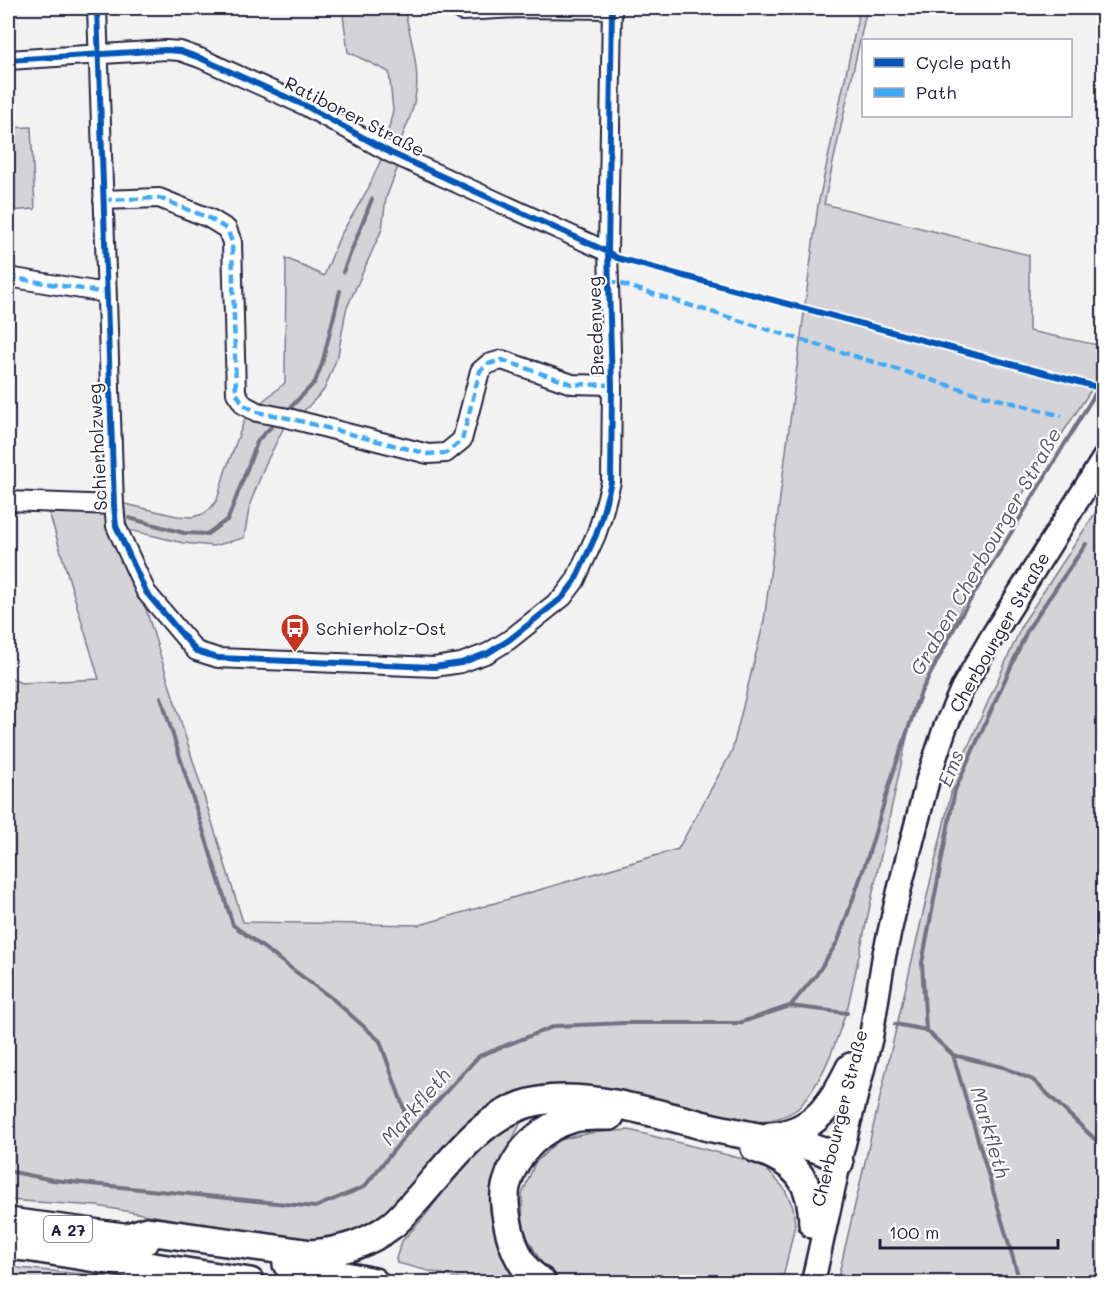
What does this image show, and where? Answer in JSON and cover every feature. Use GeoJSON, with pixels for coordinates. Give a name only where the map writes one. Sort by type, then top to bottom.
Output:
{"type":"FeatureCollection","features":[{"type":"Feature","properties":{"kind":"highway"},"geometry":{"type":"LineString","coordinates":[[746,1141],[781,1135],[805,1127],[828,1106],[851,1067]]}},
{"type":"Feature","properties":{"kind":"highway"},"geometry":{"type":"LineString","coordinates":[[128,1237],[147,1231],[312,1254],[337,1251],[374,1237],[393,1224],[486,1125],[519,1106],[557,1099],[577,1099],[632,1108],[746,1141],[774,1154],[799,1174],[806,1184],[813,1207],[813,1224]]}},
{"type":"Feature","properties":{"kind":"highway"},"geometry":{"type":"LineString","coordinates":[[542,1282],[525,1267],[510,1237],[504,1203],[506,1183],[522,1152],[532,1140],[561,1123],[576,1118],[621,1116],[746,1141],[811,1147],[831,1161]]}},
{"type":"Feature","properties":{"kind":"highway","name":"A 27"},"geometry":{"type":"LineString","coordinates":[[8,1222],[128,1237],[263,1259],[374,1282]]}},
{"type":"Feature","properties":{"kind":"highway","name":"A 27"},"geometry":{"type":"LineString","coordinates":[[8,1245],[250,1282]]}},
{"type":"Feature","properties":{"kind":"main road","name":"Cherbourger Straße"},"geometry":{"type":"LineString","coordinates":[[804,1282],[813,1224],[871,1037],[881,965],[908,853],[928,779],[945,728],[963,687],[982,653],[1104,458]]}},
{"type":"Feature","properties":{"kind":"main road"},"geometry":{"type":"LineString","coordinates":[[1066,519],[1104,476]]}},
{"type":"Feature","properties":{"kind":"main road","name":"Cherbourger Straße"},"geometry":{"type":"LineString","coordinates":[[813,1282],[831,1161],[851,1067],[868,1001],[881,965]]}},
{"type":"Feature","properties":{"kind":"main road","name":"Cherbourger Straße"},"geometry":{"type":"LineString","coordinates":[[824,1282],[877,1040],[881,965]]}},
{"type":"Feature","properties":{"kind":"street","name":"Schierholzweg"},"geometry":{"type":"LineString","coordinates":[[97,8],[114,505],[117,526],[146,592],[196,651],[218,657],[434,667],[461,663],[488,653],[509,640],[563,597]]}},
{"type":"Feature","properties":{"kind":"street"},"geometry":{"type":"LineString","coordinates":[[462,8],[462,11],[519,8],[612,8]]}},
{"type":"Feature","properties":{"kind":"street","name":"Bredenweg"},"geometry":{"type":"LineString","coordinates":[[563,597],[575,581],[596,535],[611,482],[612,385],[608,252],[612,8]]}},
{"type":"Feature","properties":{"kind":"street","name":"Ratiborer Straße"},"geometry":{"type":"LineString","coordinates":[[8,60],[180,51],[306,106],[391,153],[608,252]]}},
{"type":"Feature","properties":{"kind":"street"},"geometry":{"type":"LineString","coordinates":[[103,200],[159,198],[209,218],[227,229],[232,242],[236,393],[244,405],[256,412],[428,454],[446,453],[462,440],[480,371],[488,364],[502,360],[572,384],[612,385]]}},
{"type":"Feature","properties":{"kind":"street"},"geometry":{"type":"LineString","coordinates":[[8,277],[106,293]]}},
{"type":"Feature","properties":{"kind":"street"},"geometry":{"type":"LineString","coordinates":[[8,501],[114,505]]}},
{"type":"Feature","properties":{"kind":"shaded area"},"geometry":{"type":"Polygon","coordinates":[[[342,8],[404,8],[417,83],[411,115],[396,150],[385,145],[393,110],[389,72],[348,52],[342,8]]]}},
{"type":"Feature","properties":{"kind":"shaded area"},"geometry":{"type":"Polygon","coordinates":[[[860,8],[867,8],[824,204],[1029,255],[1029,331],[1103,346],[1103,372],[1002,525],[914,705],[848,1006],[826,1066],[806,1099],[798,1108],[785,1116],[744,1123],[592,1089],[541,1085],[510,1093],[475,1115],[389,1212],[368,1226],[325,1241],[291,1240],[97,1206],[8,1200],[8,677],[21,683],[99,679],[48,509],[111,509],[141,593],[243,922],[420,925],[678,849],[732,751],[764,621],[818,205],[860,8]]]}},
{"type":"Feature","properties":{"kind":"shaded area"},"geometry":{"type":"Polygon","coordinates":[[[31,127],[35,209],[8,211],[8,128],[31,127]]]}},
{"type":"Feature","properties":{"kind":"shaded area"},"geometry":{"type":"Polygon","coordinates":[[[383,155],[399,164],[386,198],[382,229],[346,310],[338,355],[324,390],[300,415],[258,405],[285,383],[286,258],[324,276],[340,236],[368,189],[383,155]]]}},
{"type":"Feature","properties":{"kind":"shaded area"},"geometry":{"type":"Polygon","coordinates":[[[246,416],[285,425],[265,465],[250,504],[244,538],[214,546],[183,543],[125,529],[121,503],[177,516],[192,517],[210,509],[217,500],[246,416]]]}},
{"type":"Feature","properties":{"kind":"shaded area"},"geometry":{"type":"Polygon","coordinates":[[[1103,501],[1103,1282],[837,1282],[955,776],[1023,623],[1103,501]]]}},
{"type":"Feature","properties":{"kind":"shaded area"},"geometry":{"type":"Polygon","coordinates":[[[521,1122],[505,1155],[496,1212],[499,1245],[510,1268],[521,1282],[473,1282],[397,1263],[396,1258],[402,1241],[477,1151],[503,1127],[521,1122]]]}},
{"type":"Feature","properties":{"kind":"shaded area"},"geometry":{"type":"Polygon","coordinates":[[[629,1130],[747,1160],[766,1169],[784,1188],[793,1207],[795,1225],[782,1282],[563,1282],[543,1265],[523,1230],[522,1195],[535,1163],[559,1140],[590,1133],[629,1130]]]}},
{"type":"Feature","properties":{"kind":"shaded area"},"geometry":{"type":"Polygon","coordinates":[[[8,1267],[158,1281],[163,1282],[8,1282],[8,1267]]]}},
{"type":"Feature","properties":{"kind":"waterway"},"geometry":{"type":"LineString","coordinates":[[343,272],[372,199]]}},
{"type":"Feature","properties":{"kind":"waterway"},"geometry":{"type":"LineString","coordinates":[[290,408],[315,382],[322,364],[340,291]]}},
{"type":"Feature","properties":{"kind":"waterway","name":"Graben Cherbourger Straße"},"geometry":{"type":"LineString","coordinates":[[790,1006],[817,974],[838,941],[921,692],[960,617],[1104,379]]}},
{"type":"Feature","properties":{"kind":"waterway"},"geometry":{"type":"LineString","coordinates":[[129,518],[184,533],[207,534],[228,519],[258,440],[271,427]]}},
{"type":"Feature","properties":{"kind":"waterway","name":"Ems"},"geometry":{"type":"LineString","coordinates":[[926,1030],[922,963],[955,790],[1028,629],[1086,544]]}},
{"type":"Feature","properties":{"kind":"waterway"},"geometry":{"type":"LineString","coordinates":[[161,697],[233,925],[334,1000],[380,1041],[404,1109],[406,1135]]}},
{"type":"Feature","properties":{"kind":"waterway","name":"Markfleth"},"geometry":{"type":"LineString","coordinates":[[8,1171],[53,1180],[315,1207],[364,1187],[406,1135],[479,1056],[555,1026],[625,1023],[739,1023],[790,1006],[847,1013]]}},
{"type":"Feature","properties":{"kind":"waterway","name":"Markfleth"},"geometry":{"type":"LineString","coordinates":[[895,1024],[926,1030],[953,1055],[1020,1282]]}},
{"type":"Feature","properties":{"kind":"waterway"},"geometry":{"type":"LineString","coordinates":[[953,1055],[1003,1067],[1033,1080],[1104,1148]]}},
{"type":"Feature","properties":{"kind":"marked path"},"geometry":{"type":"LineString","coordinates":[[462,8],[462,11],[519,8],[612,9]]}},
{"type":"Feature","properties":{"kind":"marked path"},"geometry":{"type":"LineString","coordinates":[[103,200],[159,198],[209,218],[227,229],[232,242],[236,393],[244,405],[257,412],[428,454],[446,453],[462,440],[480,371],[488,364],[502,360],[572,384],[612,385]]}},
{"type":"Feature","properties":{"kind":"marked path"},"geometry":{"type":"LineString","coordinates":[[8,277],[106,293]]}},
{"type":"Feature","properties":{"kind":"marked path"},"geometry":{"type":"LineString","coordinates":[[608,280],[964,390],[1062,416]]}},
{"type":"Feature","properties":{"kind":"cycle path"},"geometry":{"type":"LineString","coordinates":[[97,8],[114,505],[116,526],[146,592],[196,651],[218,658],[434,667],[461,663],[488,653],[509,640],[563,597],[575,581],[601,520],[611,482],[612,385],[608,252],[612,8]]}},
{"type":"Feature","properties":{"kind":"cycle path"},"geometry":{"type":"LineString","coordinates":[[8,60],[180,51],[306,106],[391,153],[617,258],[1104,389]]}},
{"type":"Feature","properties":{"kind":"place","name":"Schierholz-Ost"},"geometry":{"type":"Point","coordinates":[295,654]}}]}
